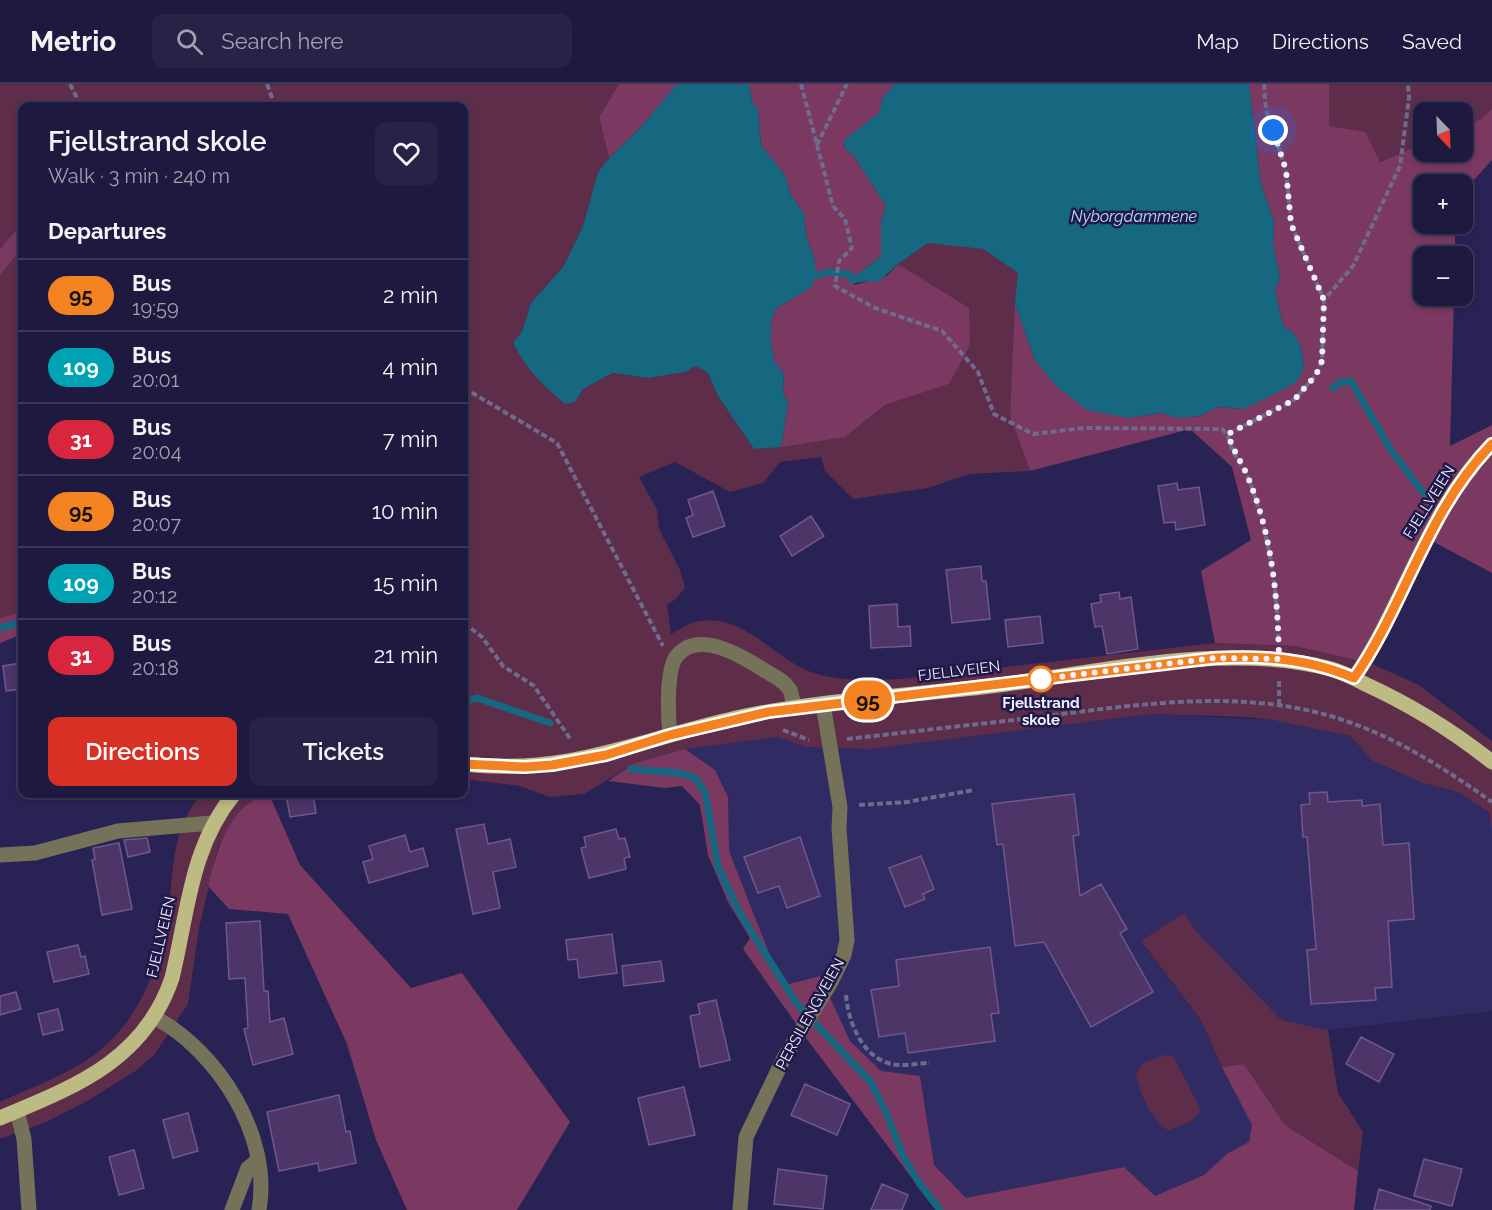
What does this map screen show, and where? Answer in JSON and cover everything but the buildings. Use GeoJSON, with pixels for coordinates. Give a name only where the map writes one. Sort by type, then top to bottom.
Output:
{"type":"FeatureCollection","features":[{"type":"Feature","properties":{"kind":"main road","name":"FJELLVEIEN"},"geometry":{"type":"LineString","coordinates":[[468,764],[525,767],[560,764],[606,755],[670,735],[794,708],[1215,658],[1279,659],[1334,669],[1434,721],[1492,762]]}},
{"type":"Feature","properties":{"kind":"main road","name":"FJELLVEIEN"},"geometry":{"type":"LineString","coordinates":[[0,1118],[78,1084],[101,1070],[132,1046],[154,1017],[172,978],[200,851],[212,823],[231,798]]}},
{"type":"Feature","properties":{"kind":"street","name":"FJELLVEIEN"},"geometry":{"type":"LineString","coordinates":[[1354,678],[1368,659],[1429,531],[1457,488],[1492,444]]}},
{"type":"Feature","properties":{"kind":"street"},"geometry":{"type":"LineString","coordinates":[[670,735],[669,683],[676,658],[697,646],[733,651],[783,681],[790,691],[794,708]]}},
{"type":"Feature","properties":{"kind":"street","name":"PERSILENGVEIEN"},"geometry":{"type":"LineString","coordinates":[[740,1210],[746,1137],[784,1058],[840,965],[847,940],[839,828],[840,807],[823,704]]}},
{"type":"Feature","properties":{"kind":"street"},"geometry":{"type":"LineString","coordinates":[[0,855],[35,853],[118,831],[212,823]]}},
{"type":"Feature","properties":{"kind":"street"},"geometry":{"type":"LineString","coordinates":[[154,1017],[191,1043],[230,1091],[249,1130],[258,1160],[261,1196],[259,1210]]}},
{"type":"Feature","properties":{"kind":"street"},"geometry":{"type":"LineString","coordinates":[[17,1111],[24,1139],[28,1210]]}},
{"type":"Feature","properties":{"kind":"street"},"geometry":{"type":"LineString","coordinates":[[232,1210],[248,1168],[258,1160]]}},
{"type":"Feature","properties":{"kind":"path"},"geometry":{"type":"LineString","coordinates":[[70,84],[79,102]]}},
{"type":"Feature","properties":{"kind":"path"},"geometry":{"type":"LineString","coordinates":[[267,84],[274,102]]}},
{"type":"Feature","properties":{"kind":"path"},"geometry":{"type":"LineString","coordinates":[[801,84],[833,206],[845,219],[852,248],[839,261],[835,286],[874,308],[942,331],[978,372],[994,414],[1033,434],[1084,428],[1222,429],[1228,434],[1233,451],[1249,480],[1265,536],[1278,599],[1279,705]]}},
{"type":"Feature","properties":{"kind":"path"},"geometry":{"type":"LineString","coordinates":[[817,145],[847,84]]}},
{"type":"Feature","properties":{"kind":"path"},"geometry":{"type":"LineString","coordinates":[[1228,434],[1294,400],[1316,375],[1322,361],[1325,335],[1324,300],[1291,224],[1286,170],[1266,110],[1264,84]]}},
{"type":"Feature","properties":{"kind":"path"},"geometry":{"type":"LineString","coordinates":[[1324,300],[1353,266],[1400,166],[1409,98],[1408,84]]}},
{"type":"Feature","properties":{"kind":"path"},"geometry":{"type":"LineString","coordinates":[[468,390],[557,443],[661,644],[676,658]]}},
{"type":"Feature","properties":{"kind":"path"},"geometry":{"type":"LineString","coordinates":[[468,626],[482,637],[503,666],[534,686],[571,741]]}},
{"type":"Feature","properties":{"kind":"path"},"geometry":{"type":"LineString","coordinates":[[777,729],[814,741],[829,741],[1169,702],[1238,701],[1279,705],[1336,718],[1373,732],[1431,761],[1492,802]]}},
{"type":"Feature","properties":{"kind":"path"},"geometry":{"type":"LineString","coordinates":[[840,807],[907,802],[974,790]]}},
{"type":"Feature","properties":{"kind":"path"},"geometry":{"type":"LineString","coordinates":[[840,965],[844,976],[847,1014],[860,1040],[880,1060],[892,1065],[930,1063]]}},
{"type":"Feature","properties":{"kind":"shaded area"},"geometry":{"type":"Polygon","coordinates":[[[0,84],[619,84],[599,117],[609,158],[598,172],[583,226],[563,267],[531,303],[522,332],[513,342],[529,368],[565,404],[575,402],[583,389],[613,373],[649,378],[685,372],[695,366],[708,373],[718,396],[754,449],[845,437],[885,405],[949,384],[968,308],[898,264],[929,242],[983,249],[1018,273],[1010,416],[1030,471],[969,474],[928,488],[853,499],[825,471],[821,457],[780,462],[763,483],[730,492],[675,462],[639,477],[657,510],[659,529],[680,570],[685,587],[677,598],[667,605],[671,634],[688,624],[700,621],[731,624],[746,631],[800,667],[825,676],[857,680],[901,679],[1215,643],[1295,646],[1372,664],[1419,685],[1492,741],[1492,832],[1489,812],[1458,792],[1423,783],[1373,761],[1350,736],[1247,717],[1151,714],[870,749],[807,747],[777,737],[685,749],[635,763],[584,794],[549,797],[520,786],[468,780],[468,102],[18,102],[18,228],[0,249],[0,84]]]}},
{"type":"Feature","properties":{"kind":"shaded area"},"geometry":{"type":"Polygon","coordinates":[[[619,84],[677,84],[639,129],[609,158],[599,117],[619,84]]]}},
{"type":"Feature","properties":{"kind":"shaded area"},"geometry":{"type":"Polygon","coordinates":[[[749,84],[895,84],[883,97],[879,113],[844,141],[845,149],[853,155],[886,206],[881,221],[881,256],[858,274],[854,285],[887,276],[898,264],[969,308],[970,345],[949,384],[885,405],[845,437],[781,447],[788,404],[783,391],[784,374],[774,361],[771,324],[775,309],[812,287],[815,261],[806,235],[804,214],[791,195],[785,175],[761,145],[758,110],[752,101],[749,84]]]}},
{"type":"Feature","properties":{"kind":"shaded area"},"geometry":{"type":"Polygon","coordinates":[[[1249,84],[1329,84],[1329,126],[1365,132],[1380,162],[1413,147],[1413,162],[1473,162],[1473,122],[1481,119],[1492,109],[1492,160],[1473,181],[1473,174],[1413,174],[1413,234],[1455,234],[1455,246],[1413,246],[1413,306],[1454,306],[1450,446],[1492,425],[1492,573],[1434,542],[1372,664],[1295,646],[1215,643],[1201,571],[1251,540],[1232,467],[1190,429],[1030,471],[1010,416],[1015,304],[1035,360],[1128,418],[1161,413],[1178,418],[1200,416],[1217,407],[1244,409],[1304,368],[1301,347],[1296,336],[1283,325],[1275,289],[1280,279],[1273,243],[1274,222],[1261,184],[1249,84]]]}},
{"type":"Feature","properties":{"kind":"shaded area"},"geometry":{"type":"Polygon","coordinates":[[[1328,84],[1492,84],[1492,109],[1481,119],[1473,122],[1473,102],[1413,102],[1413,147],[1379,162],[1329,126],[1328,84]]]}},
{"type":"Feature","properties":{"kind":"shaded area"},"geometry":{"type":"Polygon","coordinates":[[[18,228],[18,254],[0,275],[0,249],[18,228]]]}},
{"type":"Feature","properties":{"kind":"shaded area"},"geometry":{"type":"Polygon","coordinates":[[[18,254],[18,613],[0,618],[0,275],[18,254]]]}},
{"type":"Feature","properties":{"kind":"shaded area"},"geometry":{"type":"Polygon","coordinates":[[[18,613],[18,636],[0,643],[0,618],[18,613]]]}},
{"type":"Feature","properties":{"kind":"shaded area","name":"Fjellstrand skole"},"geometry":{"type":"Polygon","coordinates":[[[1151,714],[1273,720],[1350,736],[1373,761],[1423,783],[1458,792],[1490,812],[1492,1011],[1328,1030],[1281,1021],[1196,931],[1184,913],[1141,942],[1201,1020],[1252,1125],[1249,1142],[1228,1153],[1204,1175],[1155,1196],[1124,1167],[966,1199],[934,1165],[920,1076],[881,1072],[850,1041],[820,976],[782,987],[729,851],[728,797],[715,770],[685,749],[778,737],[791,740],[1083,722],[1151,714]]]}},
{"type":"Feature","properties":{"kind":"shaded area"},"geometry":{"type":"Polygon","coordinates":[[[685,749],[715,770],[728,797],[729,851],[782,986],[820,976],[850,1041],[881,1071],[920,1076],[934,1165],[966,1198],[1124,1167],[1155,1196],[1204,1175],[1228,1153],[1249,1142],[1252,1125],[1222,1067],[1244,1064],[1285,1125],[1358,1171],[1354,1210],[936,1210],[812,1046],[743,949],[750,938],[728,902],[708,855],[700,805],[682,786],[665,788],[608,781],[635,763],[685,749]]]}},
{"type":"Feature","properties":{"kind":"shaded area"},"geometry":{"type":"Polygon","coordinates":[[[199,798],[257,798],[218,848],[199,928],[188,1004],[154,1055],[137,1070],[89,1100],[46,1122],[0,1139],[0,1102],[60,1075],[94,1055],[128,1021],[140,1001],[150,980],[164,934],[174,862],[182,825],[199,798]]]}},
{"type":"Feature","properties":{"kind":"shaded area"},"geometry":{"type":"Polygon","coordinates":[[[271,798],[300,865],[411,988],[462,973],[570,1122],[517,1210],[407,1210],[376,1140],[347,1044],[288,914],[229,909],[208,886],[221,844],[234,818],[255,799],[271,798]]]}},
{"type":"Feature","properties":{"kind":"shaded area"},"geometry":{"type":"Polygon","coordinates":[[[1184,913],[1196,931],[1281,1020],[1328,1030],[1338,1093],[1363,1132],[1358,1171],[1285,1125],[1244,1064],[1222,1067],[1201,1020],[1141,941],[1184,913]]]}},
{"type":"Feature","properties":{"kind":"shaded area"},"geometry":{"type":"Polygon","coordinates":[[[1165,1055],[1173,1056],[1201,1110],[1190,1122],[1168,1130],[1162,1126],[1147,1105],[1136,1073],[1143,1063],[1165,1055]]]}},
{"type":"Feature","properties":{"kind":"water"},"geometry":{"type":"Polygon","coordinates":[[[677,84],[749,84],[752,101],[758,110],[761,145],[785,175],[791,195],[804,214],[806,235],[815,261],[816,275],[812,287],[775,309],[771,324],[774,361],[784,374],[783,391],[788,404],[781,447],[754,449],[718,396],[708,373],[695,366],[685,372],[649,378],[613,373],[583,389],[575,402],[565,404],[529,368],[513,342],[522,332],[531,303],[563,267],[583,226],[598,172],[677,84]]]}},
{"type":"Feature","properties":{"kind":"water","name":"Nyborgdammene"},"geometry":{"type":"Polygon","coordinates":[[[895,84],[1249,84],[1261,184],[1274,222],[1273,243],[1280,279],[1275,289],[1283,325],[1296,336],[1301,347],[1304,368],[1296,383],[1244,409],[1217,407],[1200,416],[1178,418],[1161,413],[1128,418],[1087,410],[1055,385],[1035,360],[1015,304],[1018,273],[983,249],[928,243],[898,264],[879,282],[848,284],[850,275],[858,274],[881,256],[881,221],[886,206],[853,155],[845,149],[844,140],[879,113],[883,97],[895,84]]]}},
{"type":"Feature","properties":{"kind":"waterway"},"geometry":{"type":"LineString","coordinates":[[816,275],[831,272],[850,275]]}},
{"type":"Feature","properties":{"kind":"waterway"},"geometry":{"type":"LineString","coordinates":[[1333,388],[1341,382],[1351,381],[1391,450],[1424,494]]}},
{"type":"Feature","properties":{"kind":"waterway"},"geometry":{"type":"LineString","coordinates":[[0,628],[18,623]]}},
{"type":"Feature","properties":{"kind":"waterway"},"geometry":{"type":"LineString","coordinates":[[468,701],[477,698],[550,723]]}},
{"type":"Feature","properties":{"kind":"waterway"},"geometry":{"type":"LineString","coordinates":[[631,769],[680,773],[695,778],[705,792],[718,867],[741,915],[797,1004],[870,1081],[886,1112],[903,1156],[919,1183],[940,1210]]}},
{"type":"Feature","properties":{"kind":"bus line","name":"95"},"geometry":{"type":"LineString","coordinates":[[468,764],[525,767],[552,765],[606,755],[670,735],[768,712],[1215,658],[1263,657],[1298,661],[1334,669],[1354,678],[1368,659],[1429,531],[1457,488],[1492,444]]}},
{"type":"Feature","properties":{"kind":"place","name":"Fjellstrand skole"},"geometry":{"type":"Point","coordinates":[1041,679]}},
{"type":"Feature","properties":{"kind":"route"},"geometry":{"type":"LineString","coordinates":[[1041,679],[1215,658],[1279,659],[1278,599],[1265,536],[1249,480],[1233,451],[1228,434],[1294,400],[1316,375],[1322,361],[1325,335],[1324,300],[1291,224],[1286,170],[1273,130]]}}]}
